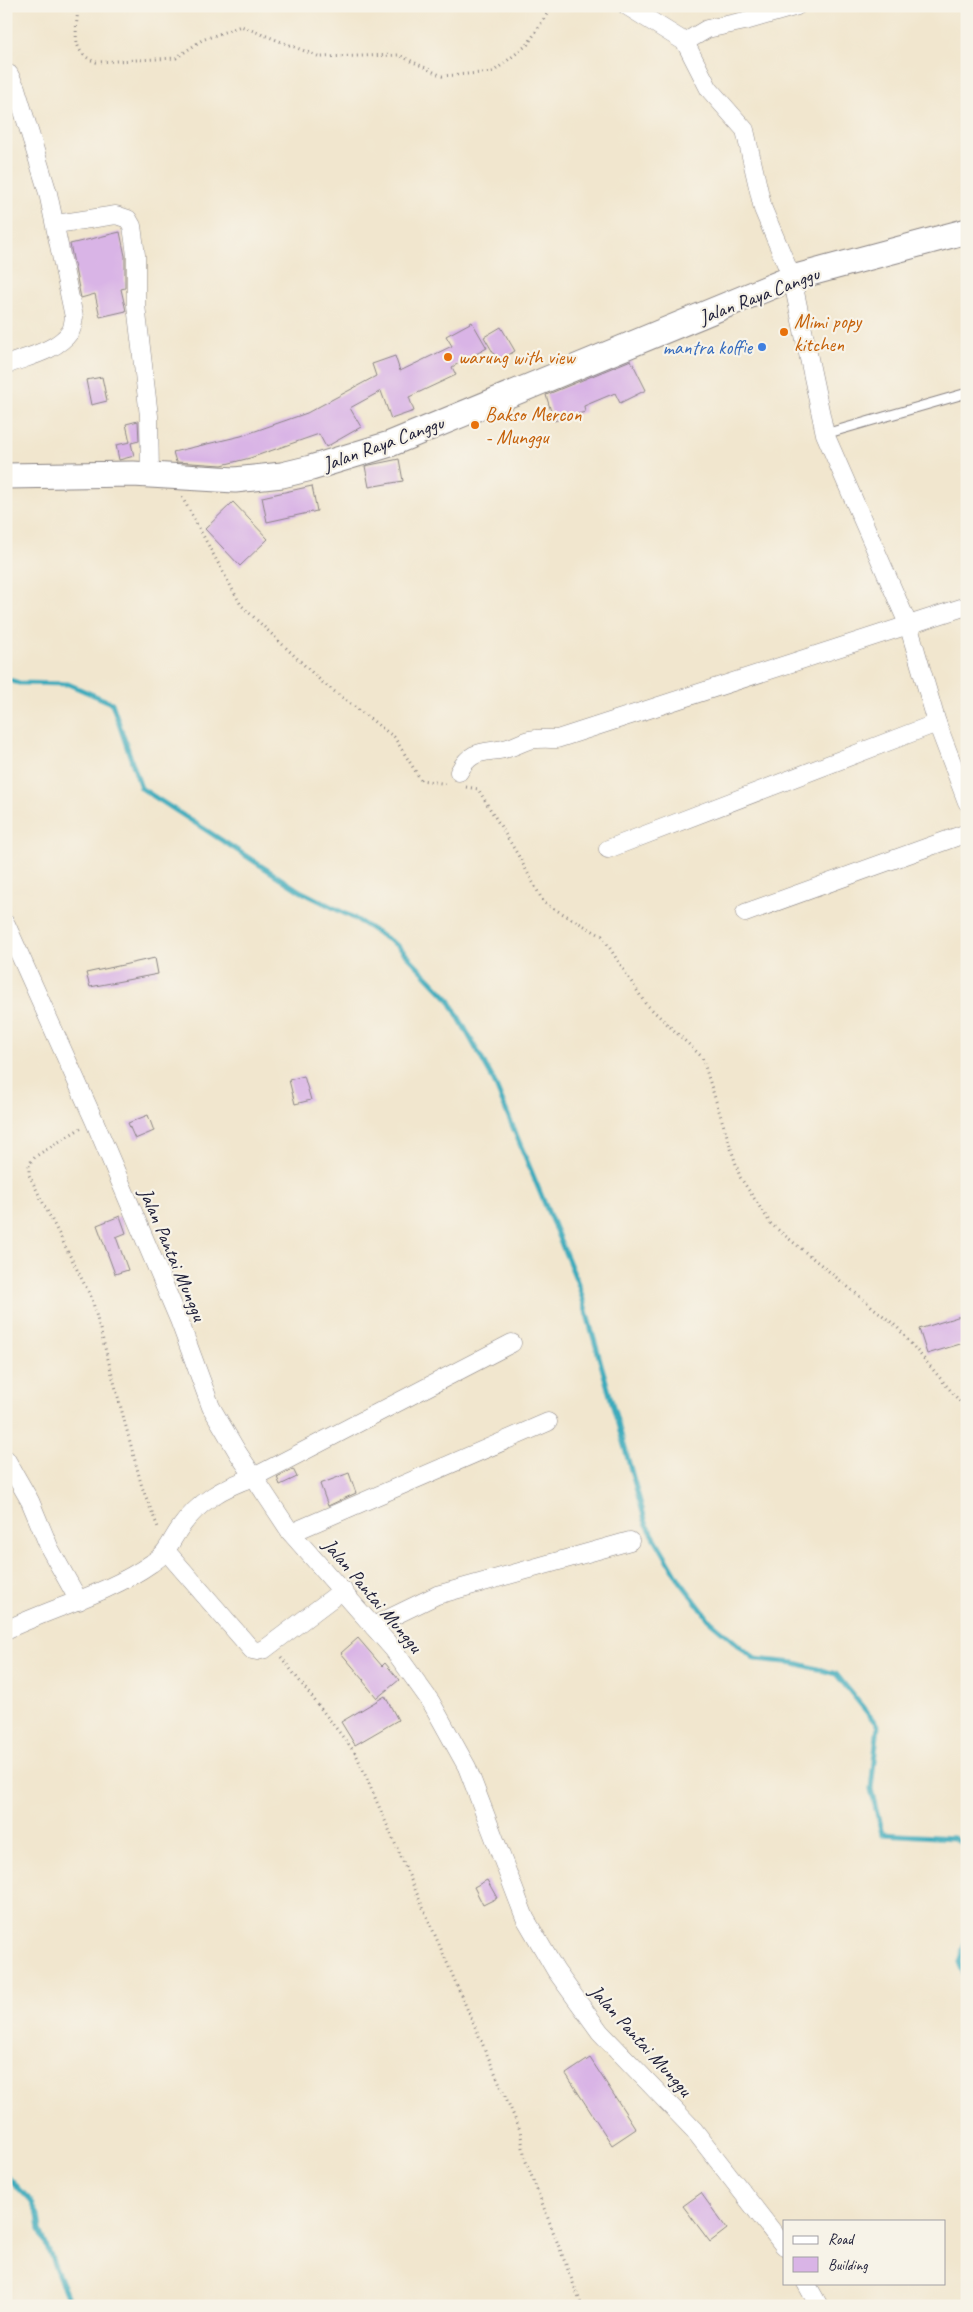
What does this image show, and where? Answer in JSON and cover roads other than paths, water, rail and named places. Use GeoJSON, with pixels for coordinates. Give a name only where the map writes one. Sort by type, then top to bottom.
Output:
{"type":"FeatureCollection","features":[{"type":"Feature","properties":{"kind":"main road","name":"Jalan Raya Canggu"},"geometry":{"type":"LineString","coordinates":[[6,476],[160,476],[235,480],[282,475],[390,444],[792,278],[967,231]]}},
{"type":"Feature","properties":{"kind":"street"},"geometry":{"type":"LineString","coordinates":[[627,6],[685,42],[709,89],[745,130],[763,209],[792,278],[826,434],[908,624],[937,723],[967,802]]}},
{"type":"Feature","properties":{"kind":"street"},"geometry":{"type":"LineString","coordinates":[[685,42],[707,29],[745,21],[797,6]]}},
{"type":"Feature","properties":{"kind":"street"},"geometry":{"type":"LineString","coordinates":[[6,73],[16,88],[56,224],[74,317],[71,331],[52,347],[6,365]]}},
{"type":"Feature","properties":{"kind":"street"},"geometry":{"type":"LineString","coordinates":[[56,224],[116,215],[128,219],[132,226],[136,255],[136,305],[149,416],[160,476]]}},
{"type":"Feature","properties":{"kind":"street"},"geometry":{"type":"LineString","coordinates":[[456,781],[472,755],[481,751],[508,748],[530,740],[558,739],[967,606]]}},
{"type":"Feature","properties":{"kind":"street"},"geometry":{"type":"LineString","coordinates":[[608,849],[937,723]]}},
{"type":"Feature","properties":{"kind":"street"},"geometry":{"type":"LineString","coordinates":[[745,913],[967,833]]}},
{"type":"Feature","properties":{"kind":"street","name":"Jalan Pantai Munggu"},"geometry":{"type":"LineString","coordinates":[[6,924],[94,1120],[178,1320],[211,1406],[238,1453],[291,1533],[393,1649],[431,1702],[467,1767],[525,1918],[556,1972],[600,2032],[694,2130],[783,2245]]}},
{"type":"Feature","properties":{"kind":"street"},"geometry":{"type":"LineString","coordinates":[[8,1625],[79,1601],[132,1576],[167,1552],[180,1529],[198,1506],[229,1486],[254,1477],[512,1343]]}},
{"type":"Feature","properties":{"kind":"street"},"geometry":{"type":"LineString","coordinates":[[291,1533],[548,1422]]}},
{"type":"Feature","properties":{"kind":"street"},"geometry":{"type":"LineString","coordinates":[[6,1459],[30,1502],[50,1548],[79,1601]]}},
{"type":"Feature","properties":{"kind":"street"},"geometry":{"type":"LineString","coordinates":[[373,1626],[437,1595],[630,1541]]}},
{"type":"Feature","properties":{"kind":"street"},"geometry":{"type":"LineString","coordinates":[[167,1552],[252,1650],[257,1651],[271,1644],[343,1590]]}},
{"type":"Feature","properties":{"kind":"street"},"geometry":{"type":"LineString","coordinates":[[807,2284],[819,2306]]}},
{"type":"Feature","properties":{"kind":"lane"},"geometry":{"type":"LineString","coordinates":[[826,434],[967,393]]}},
{"type":"Feature","properties":{"kind":"waterway"},"geometry":{"type":"LineString","coordinates":[[6,679],[19,683],[68,684],[112,703],[141,788],[300,891],[354,918],[398,946],[448,998],[493,1079],[579,1286],[646,1523],[680,1581],[711,1622],[755,1659],[795,1663],[836,1674],[878,1726],[871,1789],[882,1834],[954,1838],[967,1847]]}},
{"type":"Feature","properties":{"kind":"waterway"},"geometry":{"type":"LineString","coordinates":[[967,1937],[959,1962],[967,1982]]}},
{"type":"Feature","properties":{"kind":"waterway"},"geometry":{"type":"LineString","coordinates":[[6,2175],[31,2201],[38,2215],[40,2230],[71,2306]]}},
{"type":"Feature","properties":{"kind":"place","name":"Mimi popy kitchen"},"geometry":{"type":"Point","coordinates":[784,332]}},
{"type":"Feature","properties":{"kind":"place","name":"mantra koffie"},"geometry":{"type":"Point","coordinates":[762,347]}},
{"type":"Feature","properties":{"kind":"place","name":"warung with view"},"geometry":{"type":"Point","coordinates":[448,357]}},
{"type":"Feature","properties":{"kind":"place","name":"Bakso Mercon - Munggu"},"geometry":{"type":"Point","coordinates":[475,425]}}]}
